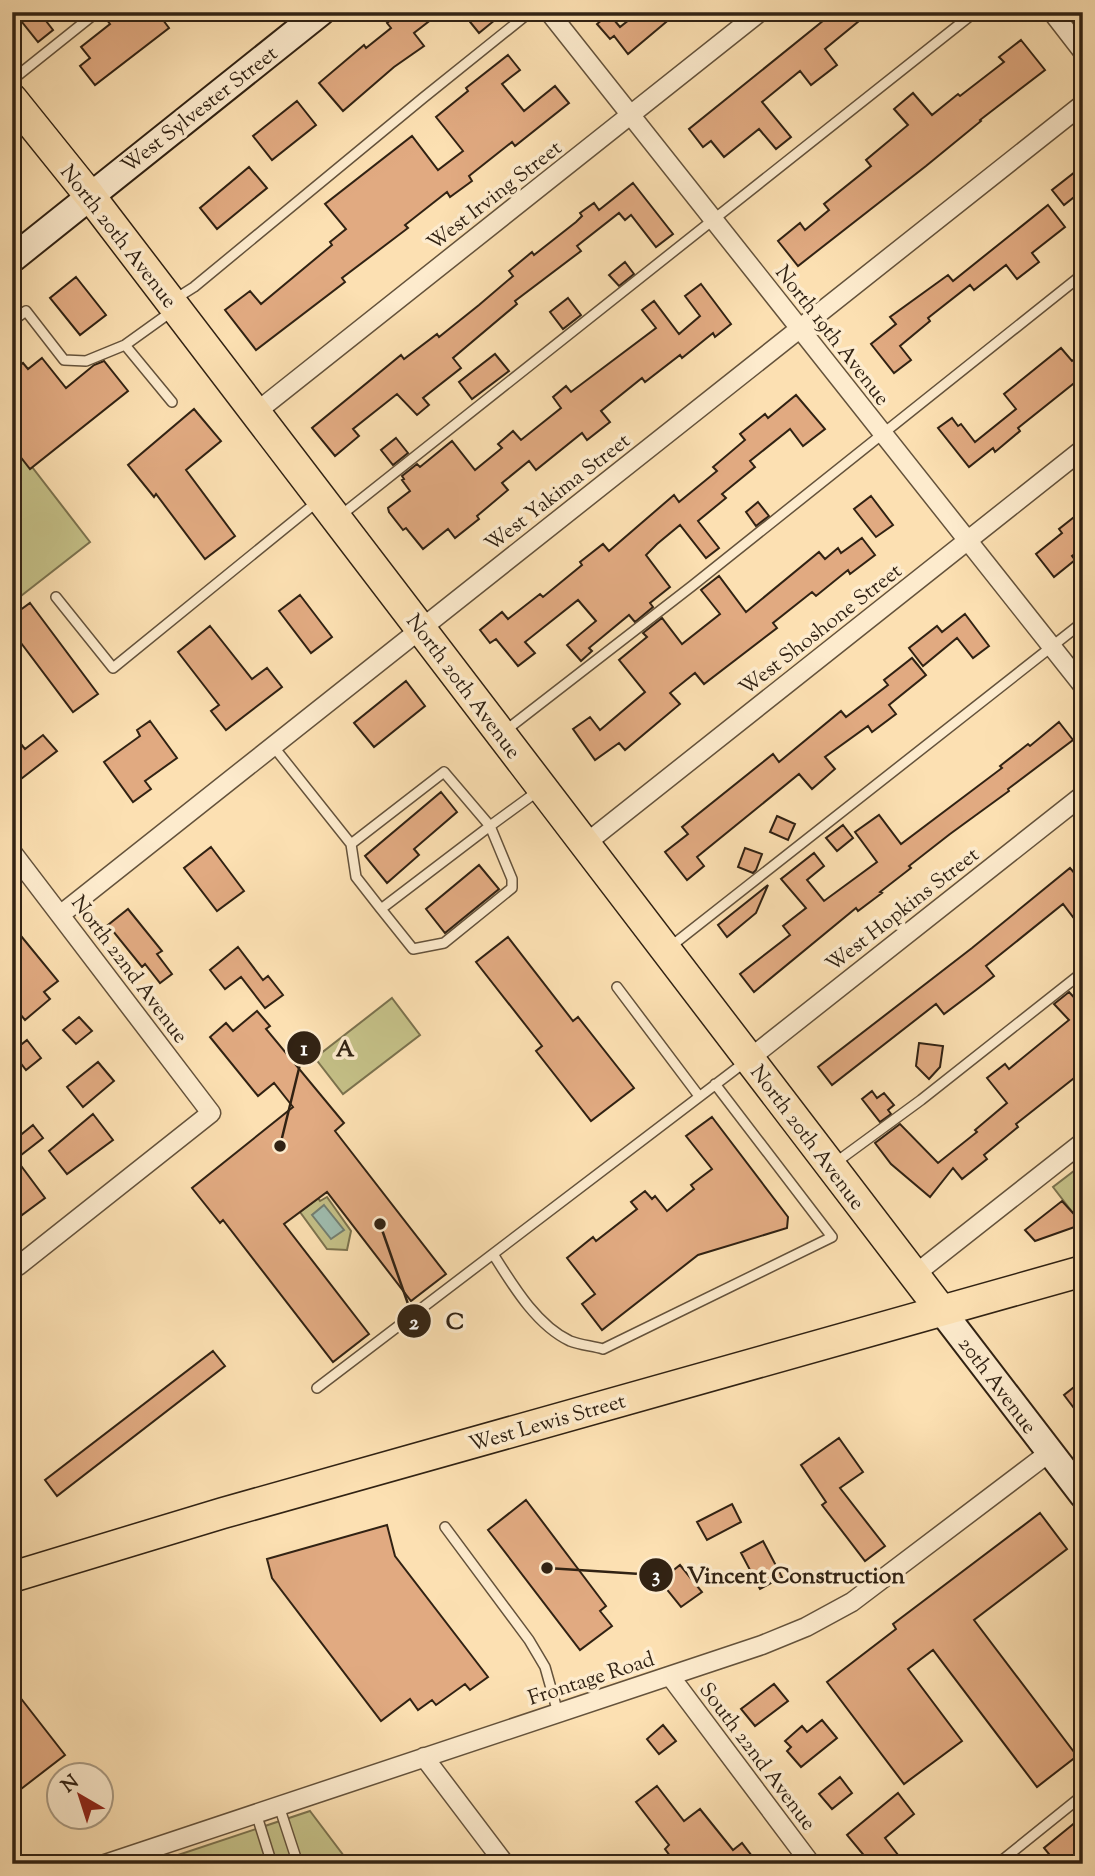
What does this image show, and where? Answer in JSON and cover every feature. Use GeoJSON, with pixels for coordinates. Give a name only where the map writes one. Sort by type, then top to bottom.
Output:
{"type":"FeatureCollection","features":[{"type":"Feature","properties":{"kind":"main road","name":"North 20th Avenue"},"geometry":{"type":"LineString","coordinates":[[12,99],[90,196],[914,1275]]}},
{"type":"Feature","properties":{"kind":"main road","name":"West Lewis Street"},"geometry":{"type":"LineString","coordinates":[[12,1577],[223,1513],[1083,1271]]}},
{"type":"Feature","properties":{"kind":"main road","name":"20th Avenue"},"geometry":{"type":"LineString","coordinates":[[914,1275],[941,1310]]}},
{"type":"Feature","properties":{"kind":"street","name":"North 19th Avenue"},"geometry":{"type":"LineString","coordinates":[[549,12],[1083,686]]}},
{"type":"Feature","properties":{"kind":"street","name":"West Irving Street"},"geometry":{"type":"LineString","coordinates":[[255,413],[760,12]]}},
{"type":"Feature","properties":{"kind":"street"},"geometry":{"type":"LineString","coordinates":[[1052,12],[1083,52]]}},
{"type":"Feature","properties":{"kind":"street","name":"West Sylvester Street"},"geometry":{"type":"LineString","coordinates":[[12,260],[310,15]]}},
{"type":"Feature","properties":{"kind":"street","name":"West Yakima Street"},"geometry":{"type":"LineString","coordinates":[[60,915],[1083,104]]}},
{"type":"Feature","properties":{"kind":"street","name":"West Shoshone Street"},"geometry":{"type":"LineString","coordinates":[[584,844],[1083,449]]}},
{"type":"Feature","properties":{"kind":"street","name":"West Hopkins Street"},"geometry":{"type":"LineString","coordinates":[[749,1059],[1083,795]]}},
{"type":"Feature","properties":{"kind":"street","name":"North 22nd Avenue"},"geometry":{"type":"LineString","coordinates":[[12,852],[211,1113],[15,1263]]}},
{"type":"Feature","properties":{"kind":"street"},"geometry":{"type":"LineString","coordinates":[[914,1275],[1083,1142]]}},
{"type":"Feature","properties":{"kind":"street","name":"20th Avenue"},"geometry":{"type":"LineString","coordinates":[[941,1310],[1083,1496]]}},
{"type":"Feature","properties":{"kind":"street","name":"Frontage Road"},"geometry":{"type":"LineString","coordinates":[[105,1864],[670,1676],[806,1627],[878,1583],[1050,1452]]}},
{"type":"Feature","properties":{"kind":"street","name":"South 22nd Avenue"},"geometry":{"type":"LineString","coordinates":[[670,1676],[811,1864]]}},
{"type":"Feature","properties":{"kind":"street"},"geometry":{"type":"LineString","coordinates":[[424,1757],[505,1864]]}},
{"type":"Feature","properties":{"kind":"lane"},"geometry":{"type":"LineString","coordinates":[[12,80],[97,12]]}},
{"type":"Feature","properties":{"kind":"lane"},"geometry":{"type":"LineString","coordinates":[[12,321],[26,311],[64,360],[86,361],[125,345],[530,12]]}},
{"type":"Feature","properties":{"kind":"lane"},"geometry":{"type":"LineString","coordinates":[[56,597],[113,668],[329,509],[713,219],[975,12]]}},
{"type":"Feature","properties":{"kind":"lane"},"geometry":{"type":"LineString","coordinates":[[501,734],[670,604],[1083,274]]}},
{"type":"Feature","properties":{"kind":"lane"},"geometry":{"type":"LineString","coordinates":[[125,345],[172,402]]}},
{"type":"Feature","properties":{"kind":"lane"},"geometry":{"type":"LineString","coordinates":[[666,950],[1083,622]]}},
{"type":"Feature","properties":{"kind":"lane"},"geometry":{"type":"LineString","coordinates":[[273,746],[351,844],[356,877],[412,949],[444,943],[512,888],[512,879],[491,825],[444,772],[351,844]]}},
{"type":"Feature","properties":{"kind":"lane"},"geometry":{"type":"LineString","coordinates":[[381,909],[542,788]]}},
{"type":"Feature","properties":{"kind":"lane"},"geometry":{"type":"LineString","coordinates":[[831,1166],[921,1100],[1083,972]]}},
{"type":"Feature","properties":{"kind":"lane"},"geometry":{"type":"LineString","coordinates":[[617,987],[699,1096]]}},
{"type":"Feature","properties":{"kind":"lane"},"geometry":{"type":"LineString","coordinates":[[317,1388],[749,1059]]}},
{"type":"Feature","properties":{"kind":"lane"},"geometry":{"type":"LineString","coordinates":[[493,1254],[520,1294],[547,1324],[570,1341],[603,1349],[832,1237],[715,1084]]}},
{"type":"Feature","properties":{"kind":"lane"},"geometry":{"type":"LineString","coordinates":[[445,1527],[529,1640],[545,1667],[558,1713]]}},
{"type":"Feature","properties":{"kind":"lane"},"geometry":{"type":"LineString","coordinates":[[1002,1864],[1000,1862],[1083,1796]]}},
{"type":"Feature","properties":{"kind":"lane"},"geometry":{"type":"LineString","coordinates":[[279,1806],[298,1864]]}},
{"type":"Feature","properties":{"kind":"lane"},"geometry":{"type":"LineString","coordinates":[[256,1813],[272,1864]]}},
{"type":"Feature","properties":{"kind":"shaded area"},"geometry":{"type":"Polygon","coordinates":[[[12,441],[90,542],[12,603],[12,441]]]}},
{"type":"Feature","properties":{"kind":"shaded area"},"geometry":{"type":"Polygon","coordinates":[[[392,998],[420,1035],[343,1094],[315,1058],[392,998]]]}},
{"type":"Feature","properties":{"kind":"shaded area"},"geometry":{"type":"Polygon","coordinates":[[[1083,1164],[1083,1226],[1053,1187],[1083,1164]]]}},
{"type":"Feature","properties":{"kind":"shaded area"},"geometry":{"type":"Polygon","coordinates":[[[327,1197],[351,1231],[347,1250],[327,1249],[300,1212],[318,1198],[320,1201],[327,1197]]]}},
{"type":"Feature","properties":{"kind":"shaded area"},"geometry":{"type":"Polygon","coordinates":[[[324,1205],[344,1230],[331,1239],[312,1215],[324,1205]]]}},
{"type":"Feature","properties":{"kind":"shaded area"},"geometry":{"type":"Polygon","coordinates":[[[310,1811],[350,1864],[151,1864],[310,1811]]]}},
{"type":"Feature","properties":{"kind":"building"},"geometry":{"type":"Polygon","coordinates":[[[14,12],[39,12],[53,30],[38,42],[14,12]]]}},
{"type":"Feature","properties":{"kind":"building"},"geometry":{"type":"Polygon","coordinates":[[[104,12],[157,12],[169,28],[95,85],[80,66],[90,58],[81,47],[110,24],[103,15],[104,12]]]}},
{"type":"Feature","properties":{"kind":"building"},"geometry":{"type":"Polygon","coordinates":[[[401,12],[441,12],[414,33],[424,46],[394,67],[343,111],[319,83],[364,45],[366,48],[391,28],[387,23],[401,12]]]}},
{"type":"Feature","properties":{"kind":"building"},"geometry":{"type":"Polygon","coordinates":[[[462,12],[488,12],[495,20],[479,33],[462,12]]]}},
{"type":"Feature","properties":{"kind":"building"},"geometry":{"type":"Polygon","coordinates":[[[639,12],[678,12],[628,54],[614,36],[610,39],[597,24],[609,14],[620,27],[639,12]]]}},
{"type":"Feature","properties":{"kind":"building"},"geometry":{"type":"Polygon","coordinates":[[[834,12],[870,12],[825,49],[837,65],[811,85],[800,71],[762,102],[791,137],[776,149],[759,129],[724,157],[711,141],[703,147],[689,129],[834,12]]]}},
{"type":"Feature","properties":{"kind":"building"},"geometry":{"type":"Polygon","coordinates":[[[1021,40],[1045,70],[798,266],[778,241],[800,223],[805,230],[829,210],[824,204],[871,166],[866,160],[908,125],[894,109],[913,93],[932,115],[1004,62],[999,57],[1021,40]]]}},
{"type":"Feature","properties":{"kind":"building"},"geometry":{"type":"Polygon","coordinates":[[[508,55],[520,70],[502,84],[524,111],[555,86],[569,103],[515,146],[512,142],[469,176],[472,181],[450,197],[447,192],[405,225],[408,228],[342,278],[345,282],[256,350],[225,310],[250,291],[261,304],[332,245],[330,242],[346,229],[325,204],[412,136],[438,170],[463,151],[436,117],[468,91],[466,88],[508,55]]]}},
{"type":"Feature","properties":{"kind":"building"},"geometry":{"type":"Polygon","coordinates":[[[297,101],[316,125],[272,160],[253,136],[297,101]]]}},
{"type":"Feature","properties":{"kind":"building"},"geometry":{"type":"Polygon","coordinates":[[[249,167],[267,188],[217,229],[200,208],[249,167]]]}},
{"type":"Feature","properties":{"kind":"building"},"geometry":{"type":"Polygon","coordinates":[[[1075,172],[1083,182],[1083,190],[1064,205],[1052,190],[1075,172]]]}},
{"type":"Feature","properties":{"kind":"building"},"geometry":{"type":"Polygon","coordinates":[[[633,183],[673,234],[656,247],[631,215],[625,220],[619,213],[577,246],[581,251],[515,301],[517,304],[453,358],[461,368],[423,398],[429,405],[417,415],[397,394],[353,429],[359,436],[335,456],[312,428],[401,355],[404,359],[437,334],[439,337],[479,305],[513,276],[509,271],[576,222],[582,216],[580,213],[594,203],[599,210],[633,183]]]}},
{"type":"Feature","properties":{"kind":"building"},"geometry":{"type":"Polygon","coordinates":[[[1048,205],[1065,227],[1032,253],[1039,262],[1017,279],[1006,265],[974,290],[970,285],[928,318],[930,321],[900,346],[911,360],[894,373],[871,344],[896,324],[890,317],[948,275],[953,281],[1048,205]]]}},
{"type":"Feature","properties":{"kind":"building"},"geometry":{"type":"Polygon","coordinates":[[[625,262],[634,274],[619,286],[609,275],[625,262]]]}},
{"type":"Feature","properties":{"kind":"building"},"geometry":{"type":"Polygon","coordinates":[[[76,277],[106,315],[80,335],[50,298],[76,277]]]}},
{"type":"Feature","properties":{"kind":"building"},"geometry":{"type":"Polygon","coordinates":[[[701,284],[731,324],[715,337],[713,333],[682,358],[680,355],[645,382],[642,378],[601,411],[610,422],[587,440],[582,433],[536,470],[529,461],[502,483],[508,490],[455,538],[448,529],[423,549],[389,512],[388,508],[410,491],[402,476],[417,464],[420,467],[452,441],[475,470],[502,448],[498,444],[513,431],[521,440],[561,408],[553,397],[566,386],[571,392],[656,328],[642,310],[654,301],[679,334],[700,316],[685,296],[701,284]]]}},
{"type":"Feature","properties":{"kind":"building"},"geometry":{"type":"Polygon","coordinates":[[[568,298],[581,315],[563,329],[550,312],[568,298]]]}},
{"type":"Feature","properties":{"kind":"building"},"geometry":{"type":"Polygon","coordinates":[[[1061,348],[1072,361],[1083,353],[1083,376],[1018,428],[1020,431],[995,452],[993,448],[969,467],[938,428],[952,418],[958,426],[961,424],[975,442],[1016,409],[1004,394],[1061,348]]]}},
{"type":"Feature","properties":{"kind":"building"},"geometry":{"type":"Polygon","coordinates":[[[495,354],[509,371],[472,399],[459,382],[495,354]]]}},
{"type":"Feature","properties":{"kind":"building"},"geometry":{"type":"Polygon","coordinates":[[[42,358],[66,388],[94,365],[104,361],[128,391],[30,469],[12,446],[12,372],[23,363],[28,369],[42,358]]]}},
{"type":"Feature","properties":{"kind":"building"},"geometry":{"type":"Polygon","coordinates":[[[796,395],[825,429],[803,446],[790,429],[750,461],[755,467],[722,494],[726,498],[698,521],[719,548],[706,558],[680,525],[646,555],[670,587],[650,603],[653,607],[635,622],[629,615],[589,648],[592,651],[581,661],[567,645],[596,621],[578,600],[525,642],[535,653],[518,666],[496,639],[490,643],[480,630],[502,612],[508,619],[540,594],[543,597],[603,544],[609,551],[674,495],[679,502],[717,471],[713,467],[745,440],[740,434],[765,414],[768,418],[796,395]]]}},
{"type":"Feature","properties":{"kind":"building"},"geometry":{"type":"Polygon","coordinates":[[[194,409],[221,441],[186,470],[235,536],[205,559],[156,494],[154,497],[128,465],[194,409]]]}},
{"type":"Feature","properties":{"kind":"building"},"geometry":{"type":"Polygon","coordinates":[[[396,438],[408,453],[393,465],[381,450],[396,438]]]}},
{"type":"Feature","properties":{"kind":"building"},"geometry":{"type":"Polygon","coordinates":[[[871,496],[893,525],[876,537],[854,509],[871,496]]]}},
{"type":"Feature","properties":{"kind":"building"},"geometry":{"type":"Polygon","coordinates":[[[758,502],[769,516],[756,526],[746,512],[758,502]]]}},
{"type":"Feature","properties":{"kind":"building"},"geometry":{"type":"Polygon","coordinates":[[[1083,510],[1083,548],[1072,556],[1075,560],[1054,577],[1036,554],[1062,533],[1059,529],[1083,510]]]}},
{"type":"Feature","properties":{"kind":"building"},"geometry":{"type":"Polygon","coordinates":[[[862,538],[875,555],[850,574],[848,570],[816,596],[812,592],[773,623],[777,628],[704,684],[695,673],[670,693],[680,704],[625,750],[619,743],[595,760],[573,729],[590,717],[600,730],[645,692],[619,660],[647,637],[643,633],[662,618],[682,644],[720,614],[701,590],[719,576],[746,612],[819,552],[825,559],[838,548],[841,553],[862,538]]]}},
{"type":"Feature","properties":{"kind":"building"},"geometry":{"type":"Polygon","coordinates":[[[300,595],[332,637],[311,653],[279,611],[300,595]]]}},
{"type":"Feature","properties":{"kind":"building"},"geometry":{"type":"Polygon","coordinates":[[[30,603],[98,694],[73,712],[12,631],[12,616],[30,603]]]}},
{"type":"Feature","properties":{"kind":"building"},"geometry":{"type":"Polygon","coordinates":[[[965,614],[989,646],[973,658],[957,638],[923,666],[909,648],[937,626],[942,632],[965,614]]]}},
{"type":"Feature","properties":{"kind":"building"},"geometry":{"type":"Polygon","coordinates":[[[210,626],[252,679],[267,668],[282,687],[226,730],[211,711],[219,705],[178,652],[210,626]]]}},
{"type":"Feature","properties":{"kind":"building"},"geometry":{"type":"Polygon","coordinates":[[[912,658],[926,675],[889,705],[896,714],[872,732],[868,726],[825,757],[835,769],[812,789],[799,774],[697,857],[704,866],[687,880],[665,852],[688,834],[682,827],[773,754],[779,762],[841,711],[846,717],[888,685],[884,680],[912,658]]]}},
{"type":"Feature","properties":{"kind":"building"},"geometry":{"type":"Polygon","coordinates":[[[406,681],[425,706],[374,747],[354,723],[406,681]]]}},
{"type":"Feature","properties":{"kind":"building"},"geometry":{"type":"Polygon","coordinates":[[[150,721],[177,758],[145,781],[151,789],[133,802],[104,762],[140,736],[137,730],[150,721]]]}},
{"type":"Feature","properties":{"kind":"building"},"geometry":{"type":"Polygon","coordinates":[[[1059,722],[1073,740],[909,866],[911,868],[880,892],[882,893],[858,911],[856,908],[754,992],[740,974],[790,935],[783,926],[806,908],[781,879],[814,853],[824,866],[807,880],[824,901],[877,862],[855,832],[879,815],[901,844],[1059,722]]]}},
{"type":"Feature","properties":{"kind":"building"},"geometry":{"type":"Polygon","coordinates":[[[12,733],[25,749],[43,735],[57,751],[12,786],[12,733]]]}},
{"type":"Feature","properties":{"kind":"building"},"geometry":{"type":"Polygon","coordinates":[[[441,792],[457,812],[414,849],[419,855],[387,883],[365,856],[441,792]]]}},
{"type":"Feature","properties":{"kind":"building"},"geometry":{"type":"Polygon","coordinates":[[[777,816],[795,824],[788,840],[770,832],[777,816]]]}},
{"type":"Feature","properties":{"kind":"building"},"geometry":{"type":"Polygon","coordinates":[[[843,825],[853,838],[837,851],[826,838],[843,825]]]}},
{"type":"Feature","properties":{"kind":"building"},"geometry":{"type":"Polygon","coordinates":[[[211,847],[244,891],[217,911],[184,868],[211,847]]]}},
{"type":"Feature","properties":{"kind":"building"},"geometry":{"type":"Polygon","coordinates":[[[745,848],[762,854],[753,873],[738,867],[745,848]]]}},
{"type":"Feature","properties":{"kind":"building"},"geometry":{"type":"Polygon","coordinates":[[[479,865],[499,889],[445,933],[426,909],[479,865]]]}},
{"type":"Feature","properties":{"kind":"building"},"geometry":{"type":"Polygon","coordinates":[[[1070,868],[1083,883],[1083,909],[1073,917],[1063,904],[986,966],[994,976],[944,1014],[936,1004],[832,1085],[818,1067],[1070,868]]]}},
{"type":"Feature","properties":{"kind":"building"},"geometry":{"type":"Polygon","coordinates":[[[768,885],[756,913],[727,937],[718,925],[768,885]]]}},
{"type":"Feature","properties":{"kind":"building"},"geometry":{"type":"Polygon","coordinates":[[[128,909],[162,951],[157,954],[172,974],[160,983],[145,964],[142,967],[108,925],[128,909]]]}},
{"type":"Feature","properties":{"kind":"building"},"geometry":{"type":"Polygon","coordinates":[[[12,925],[58,981],[44,992],[50,999],[25,1020],[12,1004],[12,925]]]}},
{"type":"Feature","properties":{"kind":"building"},"geometry":{"type":"Polygon","coordinates":[[[508,937],[573,1021],[578,1017],[634,1088],[591,1121],[536,1051],[542,1046],[476,962],[508,937]]]}},
{"type":"Feature","properties":{"kind":"building"},"geometry":{"type":"Polygon","coordinates":[[[238,947],[263,980],[268,976],[283,995],[265,1008],[241,977],[225,989],[210,970],[238,947]]]}},
{"type":"Feature","properties":{"kind":"building"},"geometry":{"type":"Polygon","coordinates":[[[1069,992],[1083,1007],[1083,1071],[1016,1124],[1018,1127],[984,1155],[987,1159],[962,1179],[953,1168],[930,1197],[891,1164],[875,1143],[900,1124],[938,1163],[977,1132],[975,1130],[1007,1103],[987,1078],[1005,1064],[1009,1069],[1069,1020],[1054,1004],[1069,992]]]}},
{"type":"Feature","properties":{"kind":"building"},"geometry":{"type":"Polygon","coordinates":[[[257,1011],[270,1026],[266,1029],[344,1123],[335,1131],[446,1274],[411,1301],[327,1192],[284,1224],[369,1334],[333,1362],[223,1220],[220,1223],[192,1188],[293,1107],[274,1083],[258,1096],[210,1037],[226,1023],[233,1031],[257,1011]]]}},
{"type":"Feature","properties":{"kind":"building"},"geometry":{"type":"Polygon","coordinates":[[[79,1017],[92,1031],[76,1044],[63,1030],[79,1017]]]}},
{"type":"Feature","properties":{"kind":"building"},"geometry":{"type":"Polygon","coordinates":[[[27,1040],[41,1058],[26,1070],[12,1052],[27,1040]]]}},
{"type":"Feature","properties":{"kind":"building"},"geometry":{"type":"Polygon","coordinates":[[[919,1043],[943,1046],[940,1067],[929,1079],[916,1066],[919,1043]]]}},
{"type":"Feature","properties":{"kind":"building"},"geometry":{"type":"Polygon","coordinates":[[[98,1062],[114,1081],[83,1107],[67,1087],[98,1062]]]}},
{"type":"Feature","properties":{"kind":"building"},"geometry":{"type":"Polygon","coordinates":[[[872,1091],[877,1098],[884,1093],[894,1105],[888,1110],[891,1114],[880,1122],[862,1099],[872,1091]]]}},
{"type":"Feature","properties":{"kind":"building"},"geometry":{"type":"Polygon","coordinates":[[[93,1114],[113,1140],[67,1174],[49,1151],[93,1114]]]}},
{"type":"Feature","properties":{"kind":"building"},"geometry":{"type":"Polygon","coordinates":[[[712,1117],[788,1217],[787,1228],[698,1255],[602,1330],[582,1304],[595,1294],[567,1258],[593,1237],[596,1241],[637,1209],[631,1202],[645,1191],[652,1199],[655,1196],[667,1211],[694,1189],[691,1185],[712,1169],[686,1136],[712,1117]]]}},
{"type":"Feature","properties":{"kind":"building"},"geometry":{"type":"Polygon","coordinates":[[[33,1125],[43,1138],[16,1159],[45,1198],[22,1215],[12,1202],[12,1142],[33,1125]]]}},
{"type":"Feature","properties":{"kind":"building"},"geometry":{"type":"Polygon","coordinates":[[[1062,1201],[1083,1224],[1035,1241],[1025,1230],[1062,1201]]]}},
{"type":"Feature","properties":{"kind":"building"},"geometry":{"type":"Polygon","coordinates":[[[213,1351],[225,1366],[57,1496],[45,1480],[213,1351]]]}},
{"type":"Feature","properties":{"kind":"building"},"geometry":{"type":"Polygon","coordinates":[[[1083,1380],[1083,1420],[1064,1395],[1083,1380]]]}},
{"type":"Feature","properties":{"kind":"building"},"geometry":{"type":"Polygon","coordinates":[[[839,1438],[863,1472],[840,1488],[885,1546],[865,1561],[822,1505],[826,1502],[801,1465],[839,1438]]]}},
{"type":"Feature","properties":{"kind":"building"},"geometry":{"type":"Polygon","coordinates":[[[526,1500],[606,1606],[600,1611],[612,1626],[580,1650],[488,1530],[526,1500]]]}},
{"type":"Feature","properties":{"kind":"building"},"geometry":{"type":"Polygon","coordinates":[[[732,1504],[741,1522],[707,1540],[697,1522],[732,1504]]]}},
{"type":"Feature","properties":{"kind":"building"},"geometry":{"type":"Polygon","coordinates":[[[1040,1513],[1067,1549],[974,1620],[1077,1756],[1037,1787],[933,1650],[908,1669],[962,1741],[904,1784],[827,1682],[896,1629],[893,1624],[1040,1513]]]}},
{"type":"Feature","properties":{"kind":"building"},"geometry":{"type":"Polygon","coordinates":[[[387,1525],[395,1556],[488,1677],[470,1690],[465,1684],[436,1705],[432,1700],[418,1710],[410,1699],[381,1721],[272,1578],[267,1559],[387,1525]]]}},
{"type":"Feature","properties":{"kind":"building"},"geometry":{"type":"Polygon","coordinates":[[[763,1541],[782,1577],[760,1589],[741,1553],[763,1541]]]}},
{"type":"Feature","properties":{"kind":"building"},"geometry":{"type":"Polygon","coordinates":[[[680,1565],[702,1592],[681,1607],[660,1581],[680,1565]]]}},
{"type":"Feature","properties":{"kind":"building"},"geometry":{"type":"Polygon","coordinates":[[[774,1684],[788,1701],[755,1726],[741,1709],[774,1684]]]}},
{"type":"Feature","properties":{"kind":"building"},"geometry":{"type":"Polygon","coordinates":[[[12,1687],[65,1755],[59,1760],[46,1760],[46,1770],[12,1796],[12,1687]]]}},
{"type":"Feature","properties":{"kind":"building"},"geometry":{"type":"Polygon","coordinates":[[[822,1720],[837,1738],[801,1767],[787,1751],[791,1747],[785,1741],[802,1726],[807,1732],[822,1720]]]}},
{"type":"Feature","properties":{"kind":"building"},"geometry":{"type":"Polygon","coordinates":[[[663,1725],[676,1741],[659,1754],[647,1739],[663,1725]]]}},
{"type":"Feature","properties":{"kind":"building"},"geometry":{"type":"Polygon","coordinates":[[[840,1777],[852,1793],[832,1809],[819,1794],[840,1777]]]}},
{"type":"Feature","properties":{"kind":"building"},"geometry":{"type":"Polygon","coordinates":[[[657,1786],[684,1821],[700,1809],[733,1850],[742,1843],[758,1864],[676,1864],[665,1849],[669,1845],[636,1802],[657,1786]]]}},
{"type":"Feature","properties":{"kind":"building"},"geometry":{"type":"Polygon","coordinates":[[[898,1793],[914,1814],[885,1838],[905,1864],[871,1864],[847,1835],[898,1793]]]}},
{"type":"Feature","properties":{"kind":"building"},"geometry":{"type":"Polygon","coordinates":[[[1083,1816],[1083,1864],[1057,1864],[1044,1848],[1083,1816]]]}},
{"type":"Feature","properties":{"kind":"place","name":"A"},"geometry":{"type":"Point","coordinates":[280,1146]}},
{"type":"Feature","properties":{"kind":"place","name":"C"},"geometry":{"type":"Point","coordinates":[380,1224]}},
{"type":"Feature","properties":{"kind":"place","name":"Vincent Construction"},"geometry":{"type":"Point","coordinates":[547,1568]}}]}
